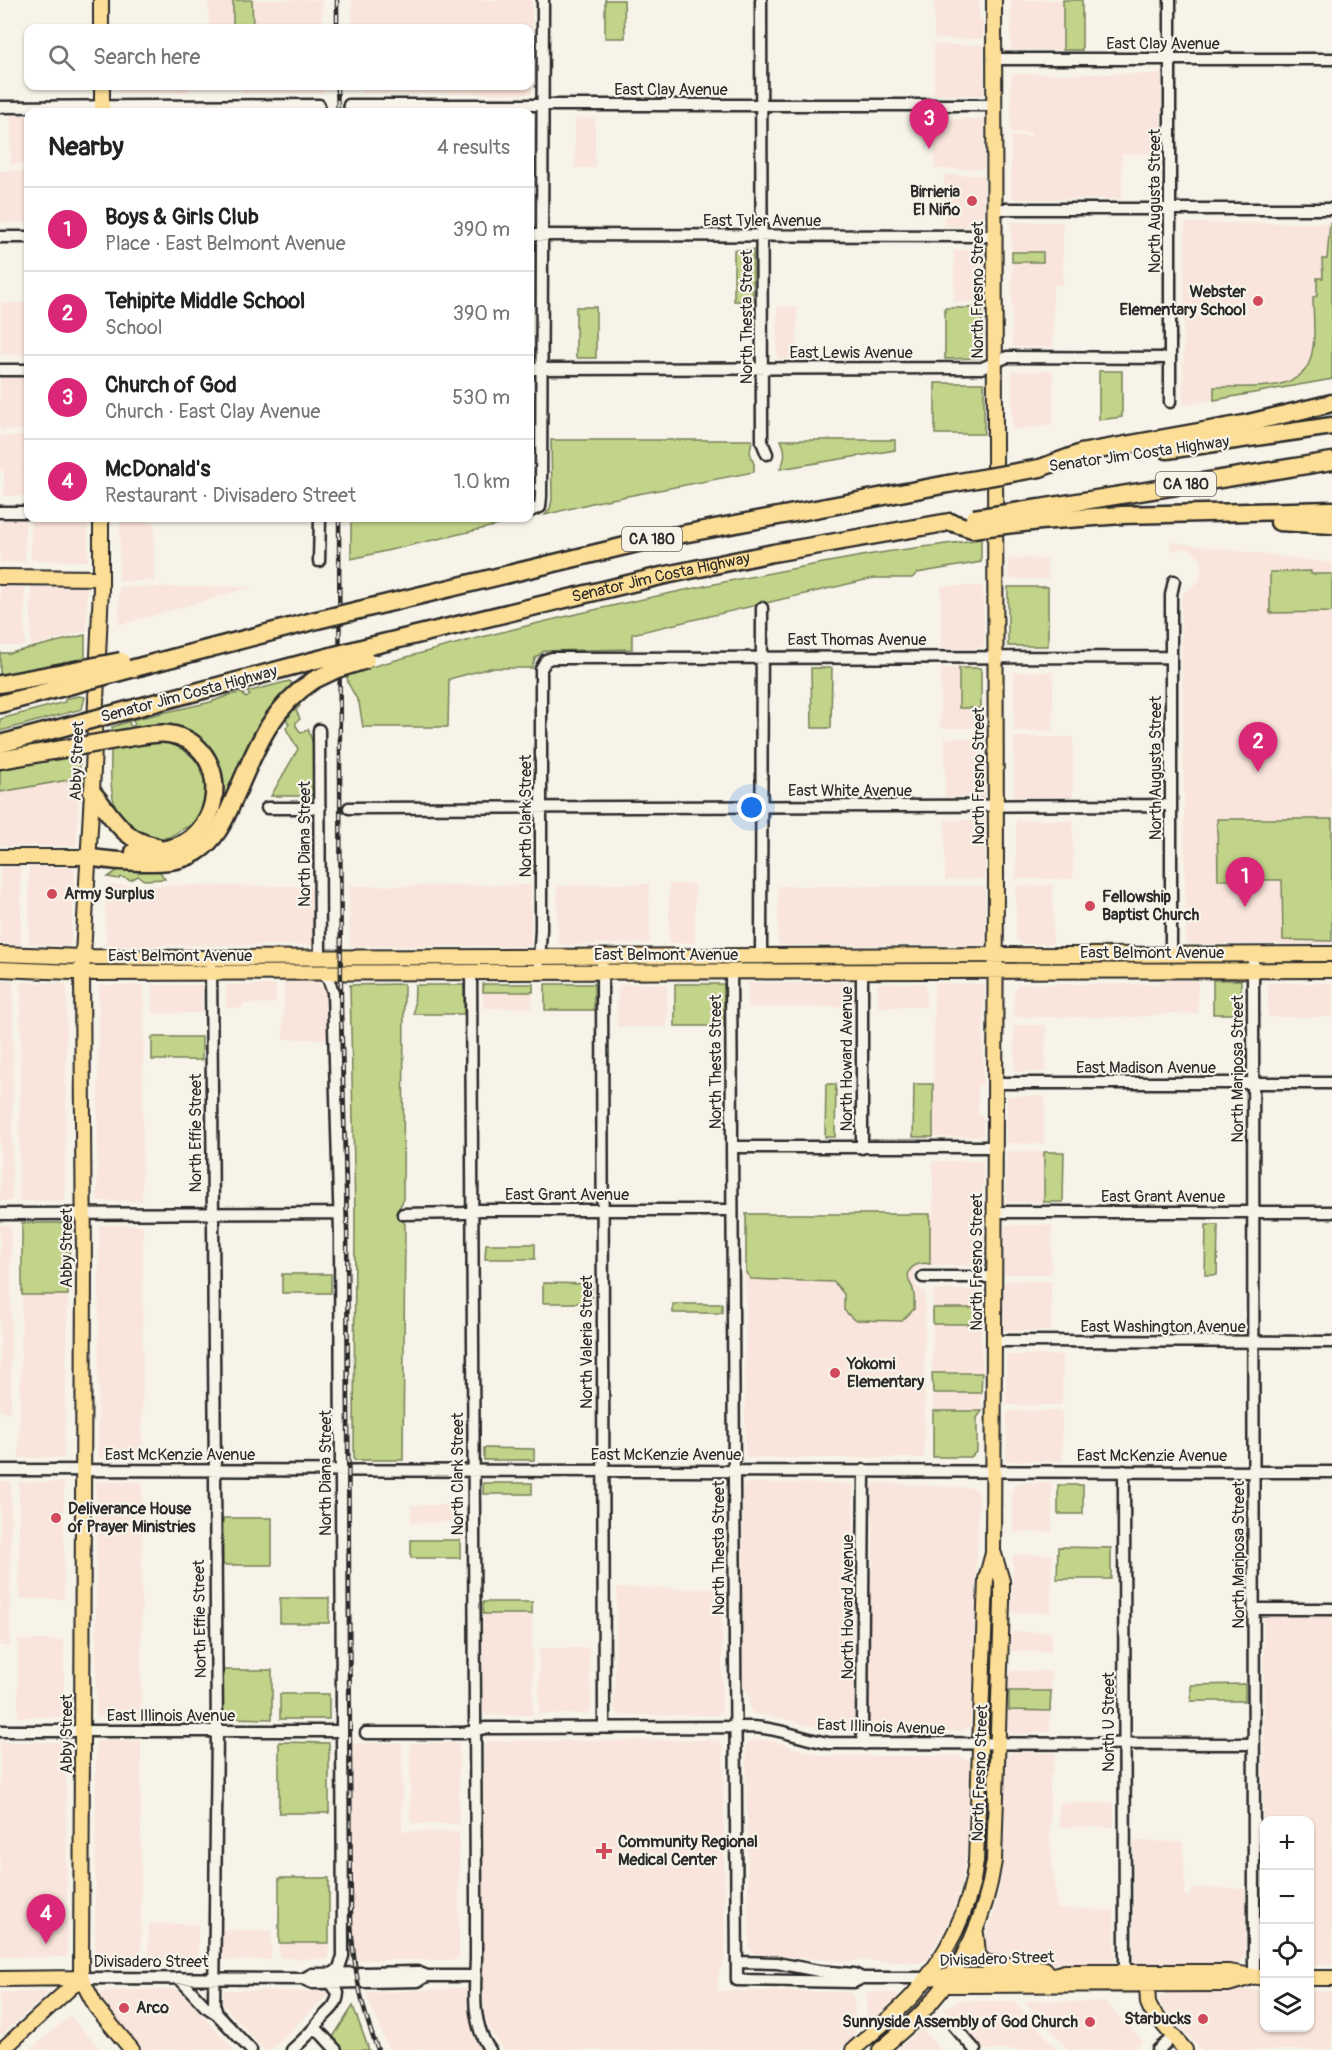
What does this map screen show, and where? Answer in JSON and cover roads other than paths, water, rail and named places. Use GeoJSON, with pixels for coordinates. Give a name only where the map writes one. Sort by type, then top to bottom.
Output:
{"type":"FeatureCollection","features":[{"type":"Feature","properties":{"kind":"highway"},"geometry":{"type":"LineString","coordinates":[[1040,468],[1081,453],[1232,427],[1291,415],[1332,403]]}},
{"type":"Feature","properties":{"kind":"highway","name":"Senator Jim Costa Highway"},"geometry":{"type":"LineString","coordinates":[[0,704],[64,680],[646,540],[1040,468],[1332,426]]}},
{"type":"Feature","properties":{"kind":"highway","name":"CA 180"},"geometry":{"type":"LineString","coordinates":[[1040,514],[1332,460]]}},
{"type":"Feature","properties":{"kind":"highway"},"geometry":{"type":"LineString","coordinates":[[1040,514],[1122,515],[1332,510]]}},
{"type":"Feature","properties":{"kind":"highway","name":"Senator Jim Costa Highway"},"geometry":{"type":"LineString","coordinates":[[0,744],[312,661],[366,653],[498,616],[650,579],[739,560],[950,522],[972,530],[1040,514]]}},
{"type":"Feature","properties":{"kind":"highway"},"geometry":{"type":"LineString","coordinates":[[1164,514],[1332,525]]}},
{"type":"Feature","properties":{"kind":"highway"},"geometry":{"type":"LineString","coordinates":[[89,857],[107,861],[163,862],[182,859],[203,848],[220,829],[258,745],[276,714],[292,696],[314,680],[366,653]]}},
{"type":"Feature","properties":{"kind":"highway"},"geometry":{"type":"LineString","coordinates":[[0,684],[64,680]]}},
{"type":"Feature","properties":{"kind":"highway"},"geometry":{"type":"LineString","coordinates":[[0,760],[159,734],[180,737],[198,749],[209,764],[214,783],[210,816],[199,831],[177,846],[158,851],[106,853],[89,857]]}},
{"type":"Feature","properties":{"kind":"highway"},"geometry":{"type":"LineString","coordinates":[[93,792],[117,825],[136,840],[153,846],[177,846]]}},
{"type":"Feature","properties":{"kind":"main road"},"geometry":{"type":"LineString","coordinates":[[101,0],[101,24]]}},
{"type":"Feature","properties":{"kind":"main road","name":"North Fresno Street"},"geometry":{"type":"LineString","coordinates":[[853,2050],[913,1995],[951,1938],[965,1908],[974,1878],[977,1846],[986,1579],[993,1553],[996,970],[994,0]]}},
{"type":"Feature","properties":{"kind":"main road"},"geometry":{"type":"LineString","coordinates":[[102,90],[102,108]]}},
{"type":"Feature","properties":{"kind":"main road","name":"Abby Street"},"geometry":{"type":"LineString","coordinates":[[81,1978],[84,1214],[82,957],[93,792],[101,522]]}},
{"type":"Feature","properties":{"kind":"main road"},"geometry":{"type":"LineString","coordinates":[[0,577],[100,578]]}},
{"type":"Feature","properties":{"kind":"main road"},"geometry":{"type":"LineString","coordinates":[[0,857],[89,857]]}},
{"type":"Feature","properties":{"kind":"main road","name":"East Belmont Avenue"},"geometry":{"type":"LineString","coordinates":[[0,954],[211,958],[1332,954]]}},
{"type":"Feature","properties":{"kind":"main road"},"geometry":{"type":"LineString","coordinates":[[278,973],[287,965],[318,964],[320,958]]}},
{"type":"Feature","properties":{"kind":"main road","name":"East Belmont Avenue"},"geometry":{"type":"LineString","coordinates":[[0,969],[82,973],[1332,970]]}},
{"type":"Feature","properties":{"kind":"main road","name":"North Fresno Street"},"geometry":{"type":"LineString","coordinates":[[880,2050],[927,2007],[948,1980],[977,1929],[986,1901],[994,1861],[1002,1581],[993,1553]]}},
{"type":"Feature","properties":{"kind":"main road"},"geometry":{"type":"LineString","coordinates":[[977,1929],[976,1949],[980,1958],[986,1963],[1025,1965],[1065,1972]]}},
{"type":"Feature","properties":{"kind":"main road"},"geometry":{"type":"LineString","coordinates":[[1053,1985],[1077,1979],[1116,1978],[1125,1971]]}},
{"type":"Feature","properties":{"kind":"main road","name":"Divisadero Street"},"geometry":{"type":"LineString","coordinates":[[948,1980],[1054,1975],[1065,1972],[1125,1971],[1228,1971],[1259,1977]]}},
{"type":"Feature","properties":{"kind":"main road"},"geometry":{"type":"LineString","coordinates":[[1185,2050],[1151,2010],[1147,1985],[1154,1978],[1186,1978],[1213,1972]]}},
{"type":"Feature","properties":{"kind":"main road","name":"Divisadero Street"},"geometry":{"type":"LineString","coordinates":[[926,1978],[1053,1985],[1147,1985],[1228,1984],[1259,1977]]}},
{"type":"Feature","properties":{"kind":"main road"},"geometry":{"type":"LineString","coordinates":[[2,2050],[81,1978],[96,2007],[132,2050]]}},
{"type":"Feature","properties":{"kind":"main road","name":"Divisadero Street"},"geometry":{"type":"LineString","coordinates":[[0,1979],[81,1978]]}},
{"type":"Feature","properties":{"kind":"main road"},"geometry":{"type":"LineString","coordinates":[[1314,1978],[1332,1978]]}},
{"type":"Feature","properties":{"kind":"street"},"geometry":{"type":"LineString","coordinates":[[535,509],[541,369],[543,0]]}},
{"type":"Feature","properties":{"kind":"street","name":"North Thesta Street"},"geometry":{"type":"LineString","coordinates":[[760,0],[762,442],[767,454]]}},
{"type":"Feature","properties":{"kind":"street","name":"North Augusta Street"},"geometry":{"type":"LineString","coordinates":[[1170,0],[1170,402]]}},
{"type":"Feature","properties":{"kind":"street","name":"East Clay Avenue"},"geometry":{"type":"LineString","coordinates":[[994,59],[1332,59]]}},
{"type":"Feature","properties":{"kind":"street"},"geometry":{"type":"LineString","coordinates":[[156,108],[319,105]]}},
{"type":"Feature","properties":{"kind":"street","name":"East Clay Avenue"},"geometry":{"type":"LineString","coordinates":[[349,105],[994,105]]}},
{"type":"Feature","properties":{"kind":"street"},"geometry":{"type":"LineString","coordinates":[[0,107],[51,108]]}},
{"type":"Feature","properties":{"kind":"street"},"geometry":{"type":"LineString","coordinates":[[994,208],[1332,208]]}},
{"type":"Feature","properties":{"kind":"street","name":"East Tyler Avenue"},"geometry":{"type":"LineString","coordinates":[[534,235],[994,236]]}},
{"type":"Feature","properties":{"kind":"street"},"geometry":{"type":"LineString","coordinates":[[0,237],[24,237]]}},
{"type":"Feature","properties":{"kind":"street","name":"East Lewis Avenue"},"geometry":{"type":"LineString","coordinates":[[534,369],[982,368],[1007,357],[1170,358]]}},
{"type":"Feature","properties":{"kind":"street"},"geometry":{"type":"LineString","coordinates":[[0,370],[24,370]]}},
{"type":"Feature","properties":{"kind":"street"},"geometry":{"type":"LineString","coordinates":[[0,512],[24,512]]}},
{"type":"Feature","properties":{"kind":"street"},"geometry":{"type":"LineString","coordinates":[[319,561],[320,522]]}},
{"type":"Feature","properties":{"kind":"street","name":"North Augusta Street"},"geometry":{"type":"LineString","coordinates":[[1171,954],[1171,595],[1174,581]]}},
{"type":"Feature","properties":{"kind":"street"},"geometry":{"type":"LineString","coordinates":[[761,955],[762,608]]}},
{"type":"Feature","properties":{"kind":"street","name":"East Thomas Avenue"},"geometry":{"type":"LineString","coordinates":[[544,661],[552,658],[1171,657]]}},
{"type":"Feature","properties":{"kind":"street","name":"North Clark Street"},"geometry":{"type":"LineString","coordinates":[[538,972],[542,807],[541,669],[544,661]]}},
{"type":"Feature","properties":{"kind":"street","name":"North Diana Street"},"geometry":{"type":"LineString","coordinates":[[319,729],[320,958]]}},
{"type":"Feature","properties":{"kind":"street","name":"East White Avenue"},"geometry":{"type":"LineString","coordinates":[[349,808],[1171,805]]}},
{"type":"Feature","properties":{"kind":"street"},"geometry":{"type":"LineString","coordinates":[[267,808],[320,808]]}},
{"type":"Feature","properties":{"kind":"street","name":"North Mariposa Street"},"geometry":{"type":"LineString","coordinates":[[1253,954],[1254,1744],[1259,1977]]}},
{"type":"Feature","properties":{"kind":"street","name":"North Valeria Street"},"geometry":{"type":"LineString","coordinates":[[602,956],[603,1727]]}},
{"type":"Feature","properties":{"kind":"street","name":"North Effie Street"},"geometry":{"type":"LineString","coordinates":[[211,958],[213,1470],[217,1731],[214,2004],[217,2014]]}},
{"type":"Feature","properties":{"kind":"street","name":"North Howard Avenue"},"geometry":{"type":"LineString","coordinates":[[862,970],[862,1148]]}},
{"type":"Feature","properties":{"kind":"street","name":"North Thesta Street"},"geometry":{"type":"LineString","coordinates":[[731,971],[736,1980],[854,1982],[862,1978]]}},
{"type":"Feature","properties":{"kind":"street","name":"North Clark Street"},"geometry":{"type":"LineString","coordinates":[[471,972],[476,2008],[478,2025],[490,2050]]}},
{"type":"Feature","properties":{"kind":"street","name":"North Diana Street"},"geometry":{"type":"LineString","coordinates":[[320,973],[328,978],[333,992],[339,1213],[343,1956],[342,1964],[332,1978]]}},
{"type":"Feature","properties":{"kind":"street","name":"East Madison Avenue"},"geometry":{"type":"LineString","coordinates":[[995,1083],[1332,1083]]}},
{"type":"Feature","properties":{"kind":"street"},"geometry":{"type":"LineString","coordinates":[[732,1147],[994,1147]]}},
{"type":"Feature","properties":{"kind":"street","name":"East Grant Avenue"},"geometry":{"type":"LineString","coordinates":[[403,1214],[732,1210]]}},
{"type":"Feature","properties":{"kind":"street","name":"East Grant Avenue"},"geometry":{"type":"LineString","coordinates":[[994,1212],[1332,1212]]}},
{"type":"Feature","properties":{"kind":"street"},"geometry":{"type":"LineString","coordinates":[[0,1214],[339,1213]]}},
{"type":"Feature","properties":{"kind":"street"},"geometry":{"type":"LineString","coordinates":[[923,1277],[994,1277]]}},
{"type":"Feature","properties":{"kind":"street","name":"East Washington Avenue"},"geometry":{"type":"LineString","coordinates":[[994,1341],[1332,1342]]}},
{"type":"Feature","properties":{"kind":"street","name":"East McKenzie Avenue"},"geometry":{"type":"LineString","coordinates":[[0,1470],[1332,1472]]}},
{"type":"Feature","properties":{"kind":"street","name":"North Howard Avenue"},"geometry":{"type":"LineString","coordinates":[[864,1470],[862,1731],[865,1744]]}},
{"type":"Feature","properties":{"kind":"street","name":"North U Street"},"geometry":{"type":"LineString","coordinates":[[1125,1472],[1125,1971]]}},
{"type":"Feature","properties":{"kind":"street"},"geometry":{"type":"LineString","coordinates":[[1254,1609],[1332,1609]]}},
{"type":"Feature","properties":{"kind":"street","name":"East Illinois Avenue"},"geometry":{"type":"LineString","coordinates":[[366,1733],[464,1733],[486,1728],[735,1727],[774,1729],[813,1741],[828,1743],[1254,1744]]}},
{"type":"Feature","properties":{"kind":"street","name":"East Illinois Avenue"},"geometry":{"type":"LineString","coordinates":[[0,1731],[341,1731]]}},
{"type":"Feature","properties":{"kind":"street"},"geometry":{"type":"LineString","coordinates":[[737,1962],[777,1964],[854,1974],[862,1978],[926,1978]]}},
{"type":"Feature","properties":{"kind":"street","name":"Divisadero Street"},"geometry":{"type":"LineString","coordinates":[[81,1978],[303,1979],[313,1983],[332,1978],[417,1972],[427,1976],[476,1976]]}},
{"type":"Feature","properties":{"kind":"street","name":"Divisadero Street"},"geometry":{"type":"LineString","coordinates":[[332,1978],[350,1982],[418,1981],[427,1976]]}},
{"type":"Feature","properties":{"kind":"street"},"geometry":{"type":"LineString","coordinates":[[179,1978],[251,2050]]}},
{"type":"Feature","properties":{"kind":"street"},"geometry":{"type":"LineString","coordinates":[[291,2050],[332,2011],[337,2000],[337,1990],[332,1978]]}},
{"type":"Feature","properties":{"kind":"street"},"geometry":{"type":"LineString","coordinates":[[316,2028],[324,2027],[338,2013],[350,1982]]}},
{"type":"Feature","properties":{"kind":"street"},"geometry":{"type":"LineString","coordinates":[[954,2026],[975,2050]]}},
{"type":"Feature","properties":{"kind":"street"},"geometry":{"type":"LineString","coordinates":[[316,2028],[336,2050]]}},
{"type":"Feature","properties":{"kind":"street"},"geometry":{"type":"LineString","coordinates":[[1158,2050],[1173,2037]]}},
{"type":"Feature","properties":{"kind":"railway"},"geometry":{"type":"LineString","coordinates":[[337,0],[337,24]]}},
{"type":"Feature","properties":{"kind":"railway"},"geometry":{"type":"LineString","coordinates":[[337,90],[338,108]]}},
{"type":"Feature","properties":{"kind":"railway"},"geometry":{"type":"LineString","coordinates":[[339,522],[341,1008],[347,1219],[351,1920],[359,1986],[378,2050]]}},
{"type":"Feature","properties":{"kind":"place","name":"Church of God"},"geometry":{"type":"Point","coordinates":[929,149]}},
{"type":"Feature","properties":{"kind":"place","name":"Birrieria El Niño"},"geometry":{"type":"Point","coordinates":[972,201]}},
{"type":"Feature","properties":{"kind":"place","name":"Webster Elementary School"},"geometry":{"type":"Point","coordinates":[1258,301]}},
{"type":"Feature","properties":{"kind":"place","name":"Tehipite Middle School"},"geometry":{"type":"Point","coordinates":[1258,772]}},
{"type":"Feature","properties":{"kind":"place","name":"Army Surplus"},"geometry":{"type":"Point","coordinates":[52,894]}},
{"type":"Feature","properties":{"kind":"place","name":"Fellowship Baptist Church"},"geometry":{"type":"Point","coordinates":[1090,906]}},
{"type":"Feature","properties":{"kind":"place","name":"Boys & Girls Club"},"geometry":{"type":"Point","coordinates":[1245,907]}},
{"type":"Feature","properties":{"kind":"place","name":"Yokomi Elementary"},"geometry":{"type":"Point","coordinates":[835,1373]}},
{"type":"Feature","properties":{"kind":"place","name":"Deliverance House of Prayer Ministries"},"geometry":{"type":"Point","coordinates":[56,1518]}},
{"type":"Feature","properties":{"kind":"place","name":"Community Regional Medical Center"},"geometry":{"type":"Point","coordinates":[604,1851]}},
{"type":"Feature","properties":{"kind":"place","name":"McDonald's"},"geometry":{"type":"Point","coordinates":[46,1944]}},
{"type":"Feature","properties":{"kind":"place","name":"Arco"},"geometry":{"type":"Point","coordinates":[124,2008]}},
{"type":"Feature","properties":{"kind":"place","name":"Starbucks"},"geometry":{"type":"Point","coordinates":[1203,2019]}},
{"type":"Feature","properties":{"kind":"place","name":"Sunnyside Assembly of God Church"},"geometry":{"type":"Point","coordinates":[1090,2022]}}]}
